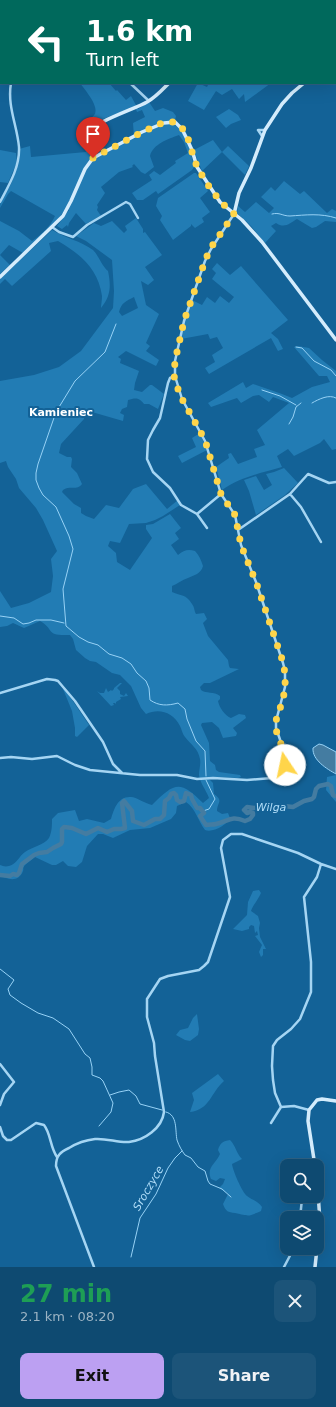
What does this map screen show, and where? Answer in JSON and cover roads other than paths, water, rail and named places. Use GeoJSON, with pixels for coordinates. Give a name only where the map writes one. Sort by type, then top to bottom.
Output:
{"type":"FeatureCollection","features":[{"type":"Feature","properties":{"kind":"street"},"geometry":{"type":"LineString","coordinates":[[0,202],[16,168],[18,160],[19,148],[10,107],[9,96],[11,84]]}},
{"type":"Feature","properties":{"kind":"street"},"geometry":{"type":"LineString","coordinates":[[131,84],[149,101]]}},
{"type":"Feature","properties":{"kind":"street"},"geometry":{"type":"LineString","coordinates":[[96,156],[86,141],[90,129],[99,123],[134,109],[149,101],[167,84]]}},
{"type":"Feature","properties":{"kind":"street"},"geometry":{"type":"LineString","coordinates":[[0,758],[57,756],[75,765],[90,770],[149,776],[177,775],[197,779],[213,778],[254,780],[272,778],[282,771],[284,767],[285,756],[278,736],[276,724],[285,687],[285,671],[261,594],[241,545],[235,515],[221,494],[205,440],[182,399],[174,376],[175,361],[184,321],[210,249],[234,214],[239,193],[251,168],[265,130],[282,104],[303,84]]}},
{"type":"Feature","properties":{"kind":"street"},"geometry":{"type":"LineString","coordinates":[[0,277],[63,216],[85,170],[96,156],[156,125],[169,121],[175,122],[182,129],[188,141],[197,167],[220,202],[248,226],[262,242],[336,340]]}},
{"type":"Feature","properties":{"kind":"street"},"geometry":{"type":"LineString","coordinates":[[262,136],[258,130],[265,130]]}},
{"type":"Feature","properties":{"kind":"street"},"geometry":{"type":"LineString","coordinates":[[52,227],[73,237],[87,226],[126,202],[130,204],[138,218]]}},
{"type":"Feature","properties":{"kind":"street"},"geometry":{"type":"LineString","coordinates":[[174,376],[170,378],[160,418],[148,440],[147,460],[153,472],[170,488],[181,505],[197,514],[207,528]]}},
{"type":"Feature","properties":{"kind":"street"},"geometry":{"type":"LineString","coordinates":[[238,530],[290,494],[308,474],[329,483],[336,482]]}},
{"type":"Feature","properties":{"kind":"street"},"geometry":{"type":"LineString","coordinates":[[197,514],[221,494]]}},
{"type":"Feature","properties":{"kind":"street"},"geometry":{"type":"LineString","coordinates":[[290,494],[301,507],[321,542]]}},
{"type":"Feature","properties":{"kind":"street"},"geometry":{"type":"LineString","coordinates":[[0,693],[47,679],[58,681],[75,700],[103,742],[113,764],[122,774]]}},
{"type":"Feature","properties":{"kind":"street"},"geometry":{"type":"LineString","coordinates":[[57,1156],[77,1144],[94,1139],[129,1142],[138,1140],[156,1129],[161,1124],[164,1118],[164,1106],[158,1077],[154,1043],[147,1016],[148,999],[160,979],[199,970],[208,962],[229,901],[229,891],[221,848],[224,838],[231,834],[242,834],[298,852],[321,864],[336,869]]}},
{"type":"Feature","properties":{"kind":"street"},"geometry":{"type":"LineString","coordinates":[[281,1107],[275,1093],[273,1080],[273,1046],[277,1040],[291,1029],[300,1019],[311,992],[311,962],[304,897],[317,877],[321,864]]}},
{"type":"Feature","properties":{"kind":"street"},"geometry":{"type":"LineString","coordinates":[[0,1064],[14,1082],[4,1094],[0,1104]]}},
{"type":"Feature","properties":{"kind":"street"},"geometry":{"type":"LineString","coordinates":[[314,1159],[309,1126],[309,1110],[317,1100],[322,1099],[336,1101]]}},
{"type":"Feature","properties":{"kind":"street"},"geometry":{"type":"LineString","coordinates":[[281,1107],[294,1106],[309,1110]]}},
{"type":"Feature","properties":{"kind":"street"},"geometry":{"type":"LineString","coordinates":[[271,1123],[281,1107]]}},
{"type":"Feature","properties":{"kind":"street"},"geometry":{"type":"LineString","coordinates":[[0,1127],[3,1136],[7,1140],[11,1140],[36,1123],[44,1125],[48,1131],[57,1156],[56,1166],[94,1267]]}},
{"type":"Feature","properties":{"kind":"street"},"geometry":{"type":"LineString","coordinates":[[315,1267],[320,1221],[319,1203]]}},
{"type":"Feature","properties":{"kind":"street"},"geometry":{"type":"LineString","coordinates":[[284,1267],[290,1255]]}},
{"type":"Feature","properties":{"kind":"waterway"},"geometry":{"type":"LineString","coordinates":[[272,214],[277,213],[290,216],[319,215],[336,218]]}},
{"type":"Feature","properties":{"kind":"waterway"},"geometry":{"type":"LineString","coordinates":[[116,324],[105,352],[75,381],[56,412],[38,464],[36,480],[43,495],[56,507],[73,549],[63,589],[66,626],[79,637],[98,645],[109,654],[122,658],[131,664],[137,673],[146,681],[149,688],[150,700],[163,705],[178,703],[185,709],[187,719],[196,741],[205,751],[206,776]]}},
{"type":"Feature","properties":{"kind":"waterway"},"geometry":{"type":"LineString","coordinates":[[296,347],[302,348],[314,361],[331,370],[336,376]]}},
{"type":"Feature","properties":{"kind":"waterway"},"geometry":{"type":"LineString","coordinates":[[262,390],[280,396],[296,405]]}},
{"type":"Feature","properties":{"kind":"waterway"},"geometry":{"type":"LineString","coordinates":[[312,403],[327,397],[336,398]]}},
{"type":"Feature","properties":{"kind":"waterway"},"geometry":{"type":"LineString","coordinates":[[289,424],[296,407],[301,403]]}},
{"type":"Feature","properties":{"kind":"waterway"},"geometry":{"type":"LineString","coordinates":[[0,616],[14,618],[23,624],[36,620],[51,620],[64,623]]}},
{"type":"Feature","properties":{"kind":"waterway"},"geometry":{"type":"LineString","coordinates":[[203,811],[209,809],[215,799],[206,780]]}},
{"type":"Feature","properties":{"kind":"waterway","name":"Wilga"},"geometry":{"type":"LineString","coordinates":[[0,875],[17,875],[22,864],[34,855],[47,852],[61,844],[62,829],[64,827],[72,828],[86,834],[98,828],[107,832],[114,829],[125,828],[122,803],[124,801],[132,811],[133,821],[144,825],[155,819],[160,819],[164,815],[165,801],[171,794],[174,793],[177,800],[180,802],[184,801],[186,793],[191,795],[197,808],[200,808],[204,813],[200,816],[206,825],[220,823],[230,819],[240,819],[245,821],[250,819],[253,813],[247,813],[244,810],[247,807],[254,808],[274,805],[293,807],[304,801],[312,799],[316,789],[319,786],[328,784],[331,786],[333,795],[336,796]]}},
{"type":"Feature","properties":{"kind":"waterway","name":"Sroczyce"},"geometry":{"type":"LineString","coordinates":[[0,969],[14,980],[8,989],[10,995],[38,1013],[53,1018],[69,1029],[85,1054],[90,1058],[92,1075],[103,1081],[113,1103],[111,1112],[99,1126]]}},
{"type":"Feature","properties":{"kind":"waterway","name":"Sroczyce"},"geometry":{"type":"LineString","coordinates":[[110,1095],[129,1090],[136,1096],[140,1104],[162,1110]]}},
{"type":"Feature","properties":{"kind":"waterway"},"geometry":{"type":"LineString","coordinates":[[166,1112],[170,1114],[174,1120],[177,1140],[185,1155],[191,1158],[198,1167],[205,1171],[210,1184],[222,1189],[231,1197]]}},
{"type":"Feature","properties":{"kind":"waterway","name":"Sroczyce"},"geometry":{"type":"LineString","coordinates":[[131,1257],[140,1218],[156,1194],[168,1168],[182,1151]]}},
{"type":"Feature","properties":{"kind":"district","name":"Kamieniec"},"geometry":{"type":"Point","coordinates":[61,412]}}]}
